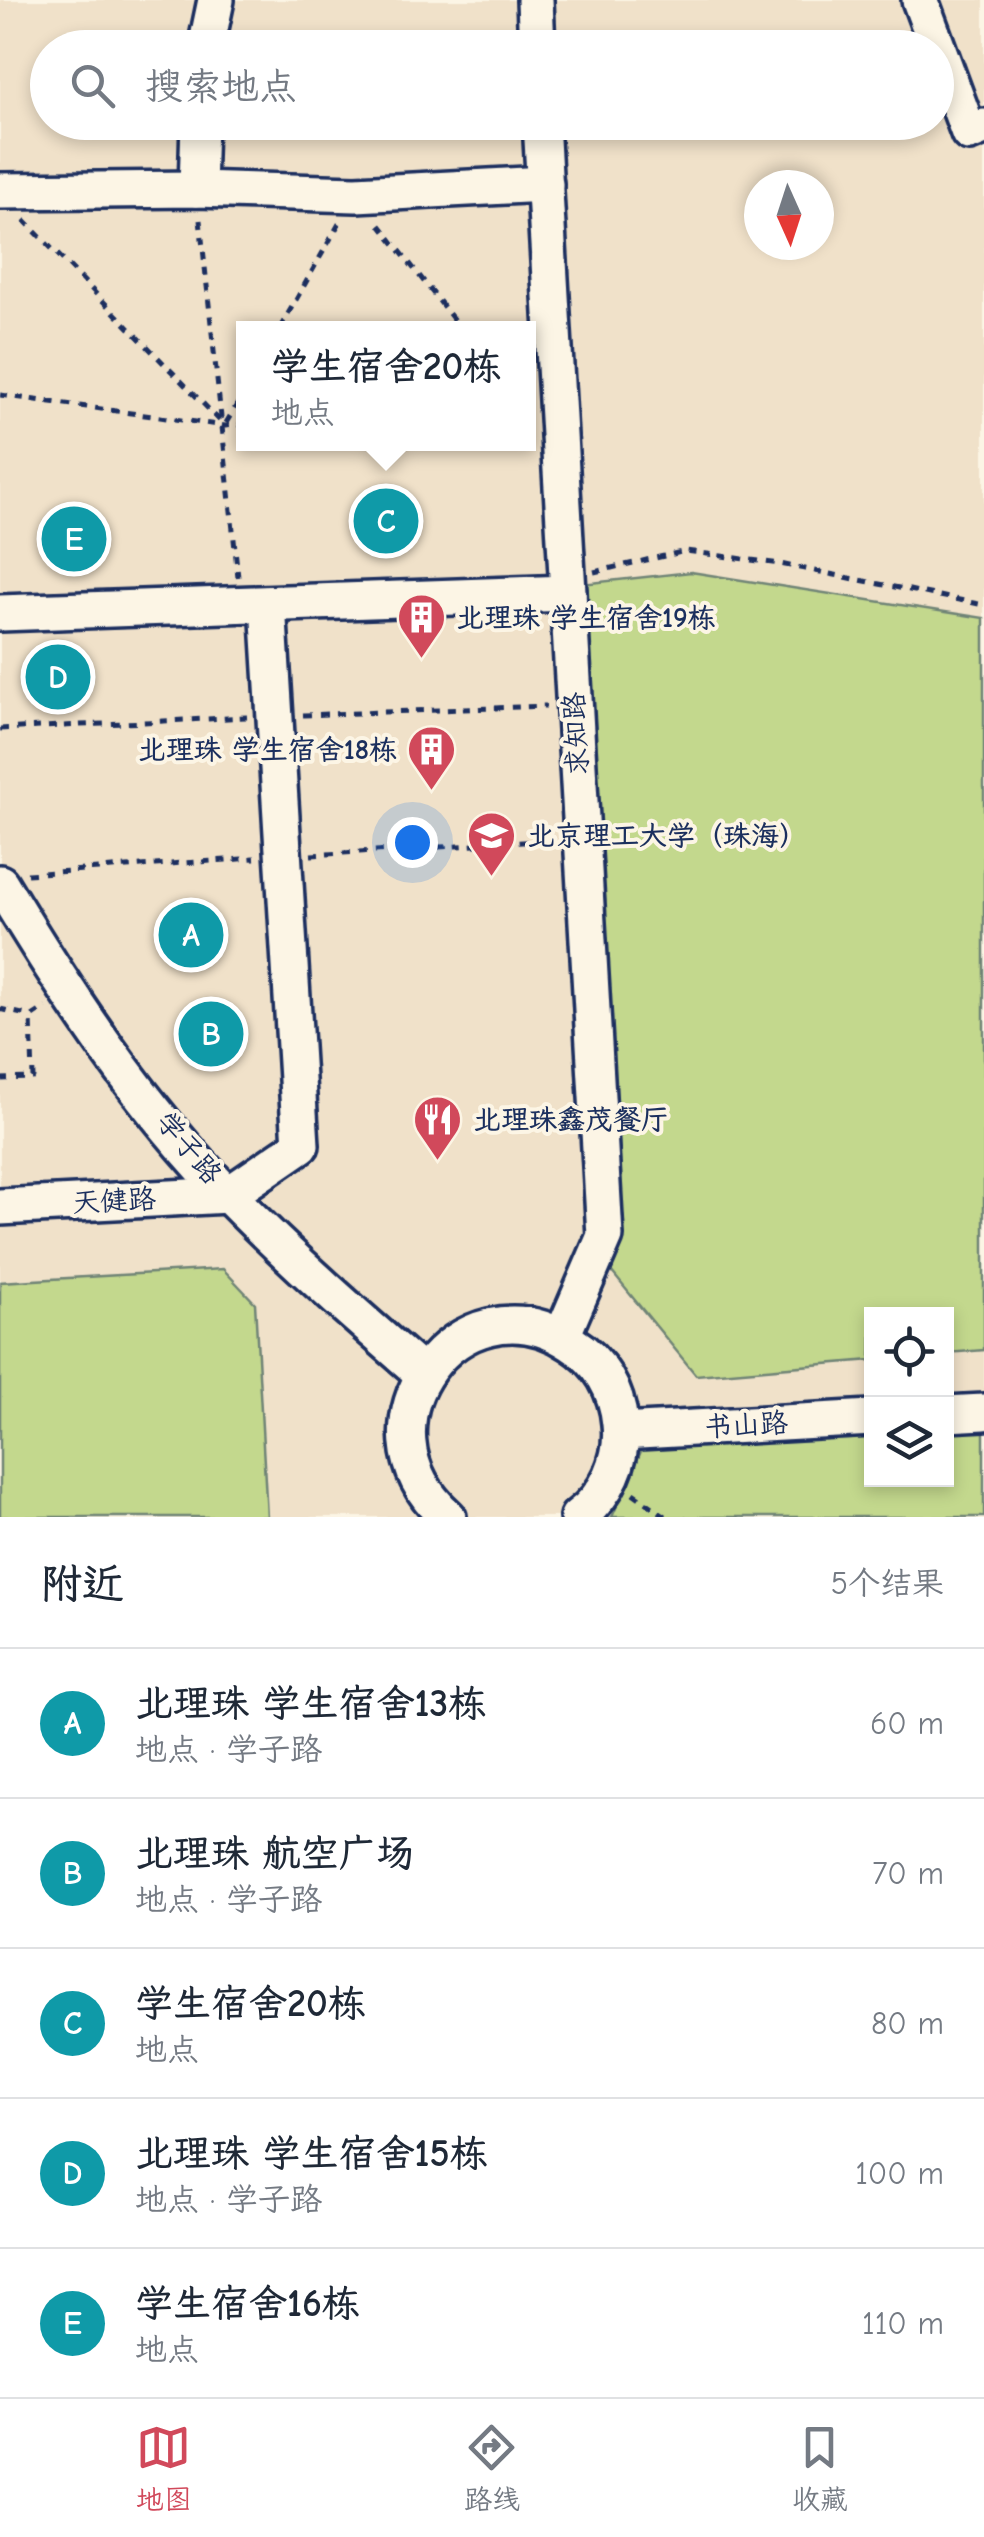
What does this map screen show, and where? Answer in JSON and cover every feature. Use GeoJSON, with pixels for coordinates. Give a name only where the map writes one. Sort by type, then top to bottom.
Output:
{"type":"FeatureCollection","features":[{"type":"Feature","properties":{"kind":"street"},"geometry":{"type":"LineString","coordinates":[[210,30],[216,0]]}},
{"type":"Feature","properties":{"kind":"street"},"geometry":{"type":"LineString","coordinates":[[534,0],[536,30]]}},
{"type":"Feature","properties":{"kind":"street"},"geometry":{"type":"LineString","coordinates":[[920,0],[931,30]]}},
{"type":"Feature","properties":{"kind":"street"},"geometry":{"type":"LineString","coordinates":[[954,92],[969,133],[984,127]]}},
{"type":"Feature","properties":{"kind":"street"},"geometry":{"type":"LineString","coordinates":[[197,188],[198,140]]}},
{"type":"Feature","properties":{"kind":"street","name":"求知路"},"geometry":{"type":"LineString","coordinates":[[543,140],[605,1236],[562,1336]]}},
{"type":"Feature","properties":{"kind":"street"},"geometry":{"type":"LineString","coordinates":[[7,200],[197,188],[356,194],[545,184]]}},
{"type":"Feature","properties":{"kind":"street"},"geometry":{"type":"LineString","coordinates":[[0,613],[254,604],[568,583]]}},
{"type":"Feature","properties":{"kind":"street"},"geometry":{"type":"LineString","coordinates":[[228,1195],[301,1145],[274,716],[254,604]]}},
{"type":"Feature","properties":{"kind":"street","name":"学子路"},"geometry":{"type":"LineString","coordinates":[[0,883],[122,1068],[228,1195],[318,1283],[423,1374]]}},
{"type":"Feature","properties":{"kind":"street","name":"天健路"},"geometry":{"type":"LineString","coordinates":[[0,1206],[228,1195]]}},
{"type":"Feature","properties":{"kind":"street"},"geometry":{"type":"LineString","coordinates":[[448,1517],[420,1486],[406,1441],[406,1418],[423,1374],[461,1338],[485,1329],[524,1326],[562,1336],[582,1349],[611,1386],[621,1432],[610,1478],[603,1492],[578,1517]]}},
{"type":"Feature","properties":{"kind":"street"},"geometry":{"type":"LineString","coordinates":[[954,1414],[984,1412]]}},
{"type":"Feature","properties":{"kind":"street","name":"书山路"},"geometry":{"type":"LineString","coordinates":[[621,1432],[864,1418]]}},
{"type":"Feature","properties":{"kind":"path"},"geometry":{"type":"LineString","coordinates":[[197,188],[224,426],[254,604]]}},
{"type":"Feature","properties":{"kind":"path"},"geometry":{"type":"LineString","coordinates":[[284,321],[356,194],[455,321]]}},
{"type":"Feature","properties":{"kind":"path"},"geometry":{"type":"LineString","coordinates":[[7,200],[224,426]]}},
{"type":"Feature","properties":{"kind":"path"},"geometry":{"type":"LineString","coordinates":[[0,394],[236,425]]}},
{"type":"Feature","properties":{"kind":"path"},"geometry":{"type":"LineString","coordinates":[[224,426],[236,406]]}},
{"type":"Feature","properties":{"kind":"path"},"geometry":{"type":"LineString","coordinates":[[568,583],[686,551],[780,564],[984,605]]}},
{"type":"Feature","properties":{"kind":"path"},"geometry":{"type":"LineString","coordinates":[[0,729],[574,705]]}},
{"type":"Feature","properties":{"kind":"path"},"geometry":{"type":"LineString","coordinates":[[0,1008],[31,1016],[70,993]]}},
{"type":"Feature","properties":{"kind":"path"},"geometry":{"type":"LineString","coordinates":[[0,1080],[33,1078],[31,1016]]}},
{"type":"Feature","properties":{"kind":"path"},"geometry":{"type":"LineString","coordinates":[[610,1478],[668,1517]]}},
{"type":"Feature","properties":{"kind":"shaded area","name":"北京理工大学（珠海）"},"geometry":{"type":"Polygon","coordinates":[[[0,0],[984,0],[984,1517],[0,1517],[0,0]]]}},
{"type":"Feature","properties":{"kind":"green space"},"geometry":{"type":"Polygon","coordinates":[[[691,572],[984,618],[984,1350],[954,1352],[954,1307],[864,1307],[864,1361],[696,1375],[611,1271],[620,1232],[581,584],[691,572]]]}},
{"type":"Feature","properties":{"kind":"green space"},"geometry":{"type":"Polygon","coordinates":[[[223,1269],[255,1303],[267,1517],[0,1517],[0,1282],[223,1269]]]}},
{"type":"Feature","properties":{"kind":"green space"},"geometry":{"type":"Polygon","coordinates":[[[984,1426],[984,1517],[612,1517],[642,1449],[864,1434],[864,1487],[954,1487],[954,1428],[984,1426]]]}},
{"type":"Feature","properties":{"kind":"place","name":"学生宿舍20栋"},"geometry":{"type":"Point","coordinates":[386,521]}},
{"type":"Feature","properties":{"kind":"place","name":"学生宿舍16栋"},"geometry":{"type":"Point","coordinates":[74,539]}},
{"type":"Feature","properties":{"kind":"place","name":"北理珠 学生宿舍19栋"},"geometry":{"type":"Point","coordinates":[421,660]}},
{"type":"Feature","properties":{"kind":"place","name":"北理珠 学生宿舍15栋"},"geometry":{"type":"Point","coordinates":[58,677]}},
{"type":"Feature","properties":{"kind":"place","name":"北理珠 学生宿舍18栋"},"geometry":{"type":"Point","coordinates":[432,792]}},
{"type":"Feature","properties":{"kind":"place","name":"北京理工大学（珠海）"},"geometry":{"type":"Point","coordinates":[492,878]}},
{"type":"Feature","properties":{"kind":"place","name":"北理珠 学生宿舍13栋"},"geometry":{"type":"Point","coordinates":[191,935]}},
{"type":"Feature","properties":{"kind":"place","name":"北理珠 航空广场"},"geometry":{"type":"Point","coordinates":[211,1034]}},
{"type":"Feature","properties":{"kind":"place","name":"北理珠鑫茂餐厅"},"geometry":{"type":"Point","coordinates":[438,1162]}}]}
